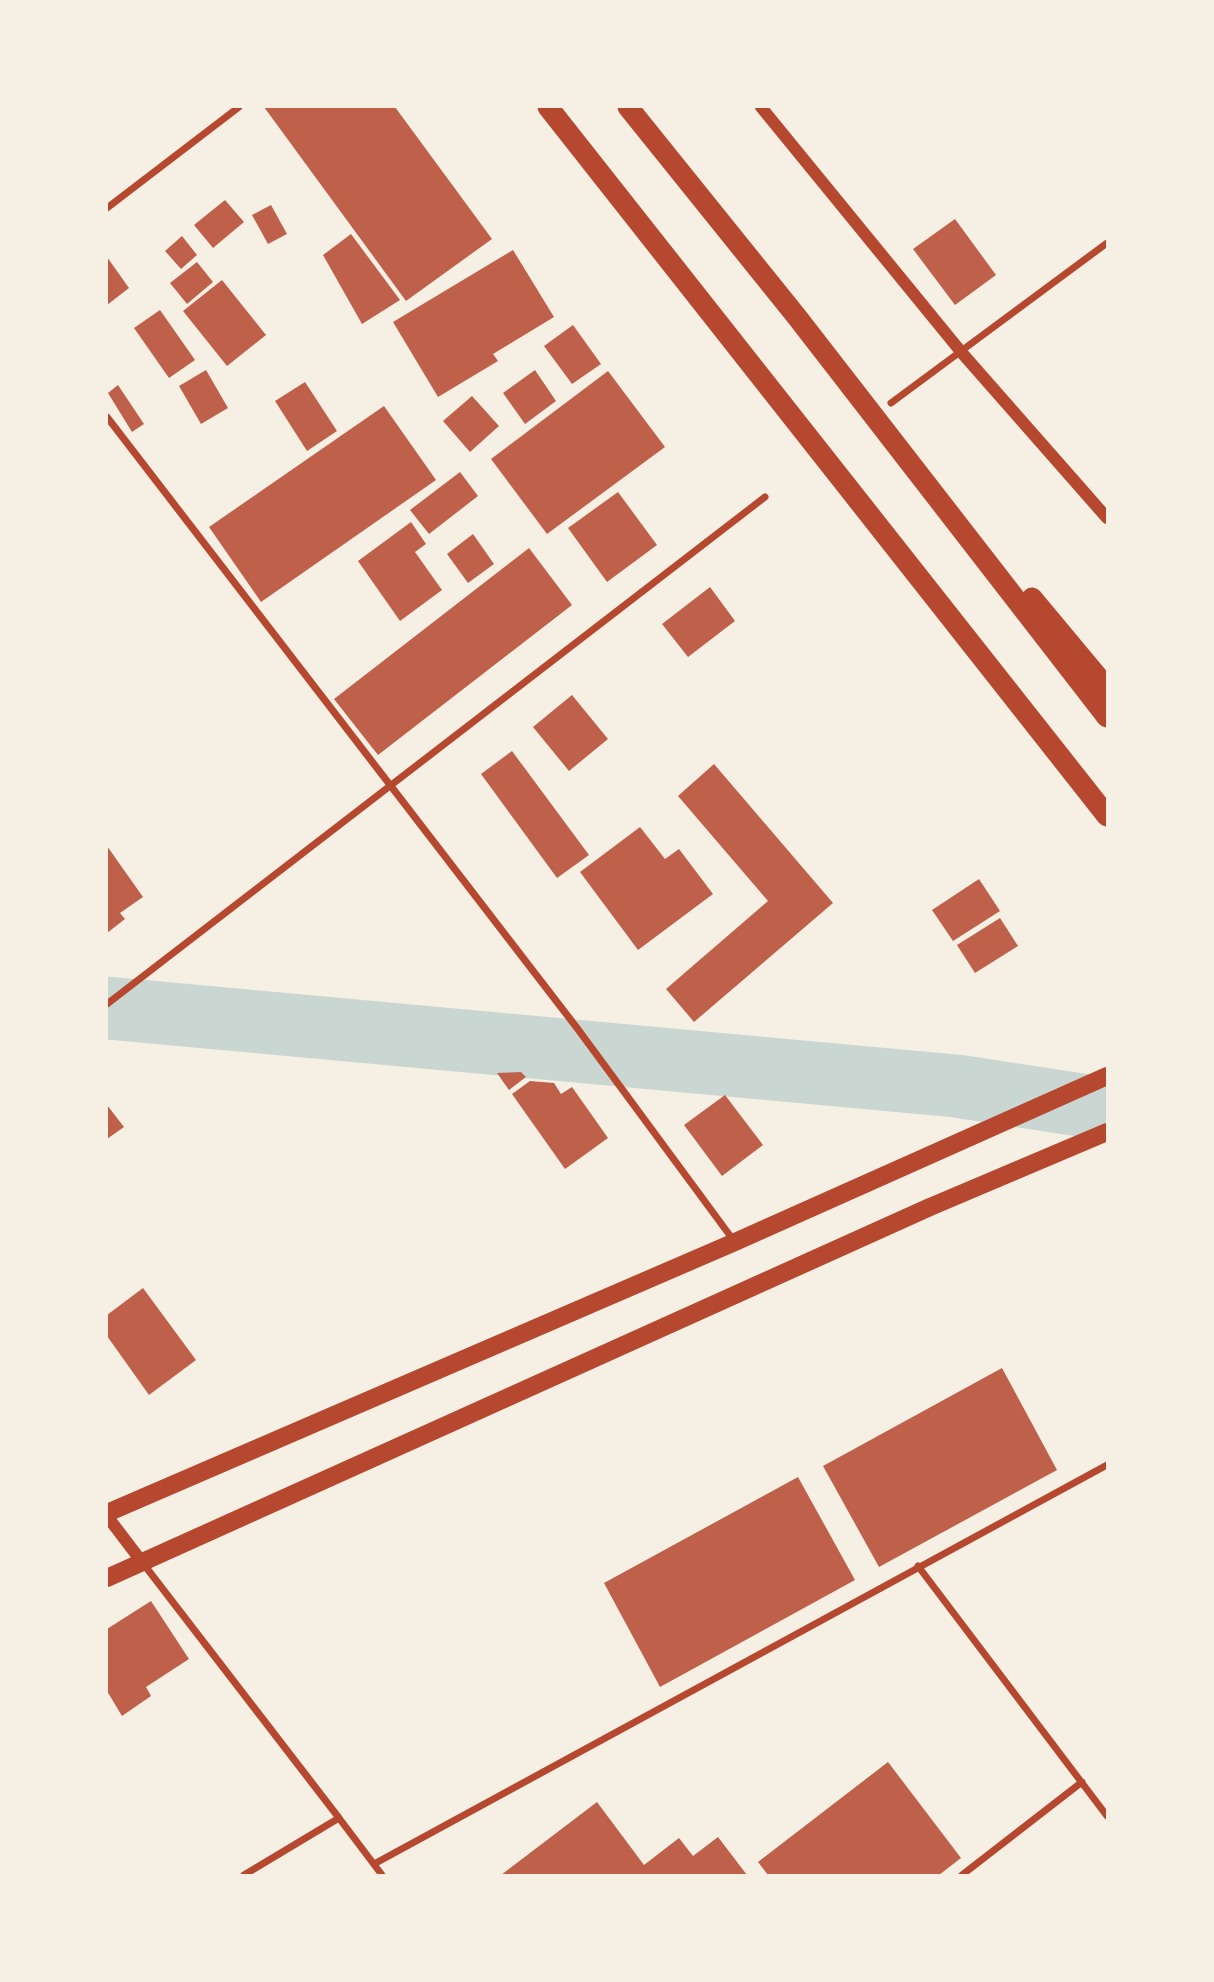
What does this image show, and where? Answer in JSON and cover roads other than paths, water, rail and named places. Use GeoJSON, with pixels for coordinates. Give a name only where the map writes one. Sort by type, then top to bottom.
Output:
{"type":"FeatureCollection","features":[{"type":"Feature","properties":{"kind":"highway"},"geometry":{"type":"LineString","coordinates":[[548,107],[1107,816]]}},
{"type":"Feature","properties":{"kind":"highway"},"geometry":{"type":"LineString","coordinates":[[628,107],[797,317],[1107,717]]}},
{"type":"Feature","properties":{"kind":"highway"},"geometry":{"type":"LineString","coordinates":[[797,317],[1107,688]]}},
{"type":"Feature","properties":{"kind":"main road"},"geometry":{"type":"LineString","coordinates":[[107,1514],[735,1242],[1107,1076]]}},
{"type":"Feature","properties":{"kind":"main road"},"geometry":{"type":"LineString","coordinates":[[107,1578],[930,1207],[1107,1133]]}},
{"type":"Feature","properties":{"kind":"street"},"geometry":{"type":"LineString","coordinates":[[107,208],[239,107]]}},
{"type":"Feature","properties":{"kind":"street"},"geometry":{"type":"LineString","coordinates":[[761,107],[962,353],[1107,519]]}},
{"type":"Feature","properties":{"kind":"street"},"geometry":{"type":"LineString","coordinates":[[891,403],[1107,243]]}},
{"type":"Feature","properties":{"kind":"street"},"geometry":{"type":"LineString","coordinates":[[107,417],[577,1028],[735,1242]]}},
{"type":"Feature","properties":{"kind":"street"},"geometry":{"type":"LineString","coordinates":[[107,1004],[765,497]]}},
{"type":"Feature","properties":{"kind":"street"},"geometry":{"type":"LineString","coordinates":[[374,1864],[1107,1465]]}},
{"type":"Feature","properties":{"kind":"street"},"geometry":{"type":"LineString","coordinates":[[107,1514],[382,1875]]}},
{"type":"Feature","properties":{"kind":"street"},"geometry":{"type":"LineString","coordinates":[[918,1566],[1107,1816]]}},
{"type":"Feature","properties":{"kind":"street"},"geometry":{"type":"LineString","coordinates":[[962,1875],[1082,1782]]}},
{"type":"Feature","properties":{"kind":"street"},"geometry":{"type":"LineString","coordinates":[[244,1875],[339,1818]]}},
{"type":"Feature","properties":{"kind":"waterway"},"geometry":{"type":"LineString","coordinates":[[107,1008],[956,1086],[1107,1109]]}}]}
